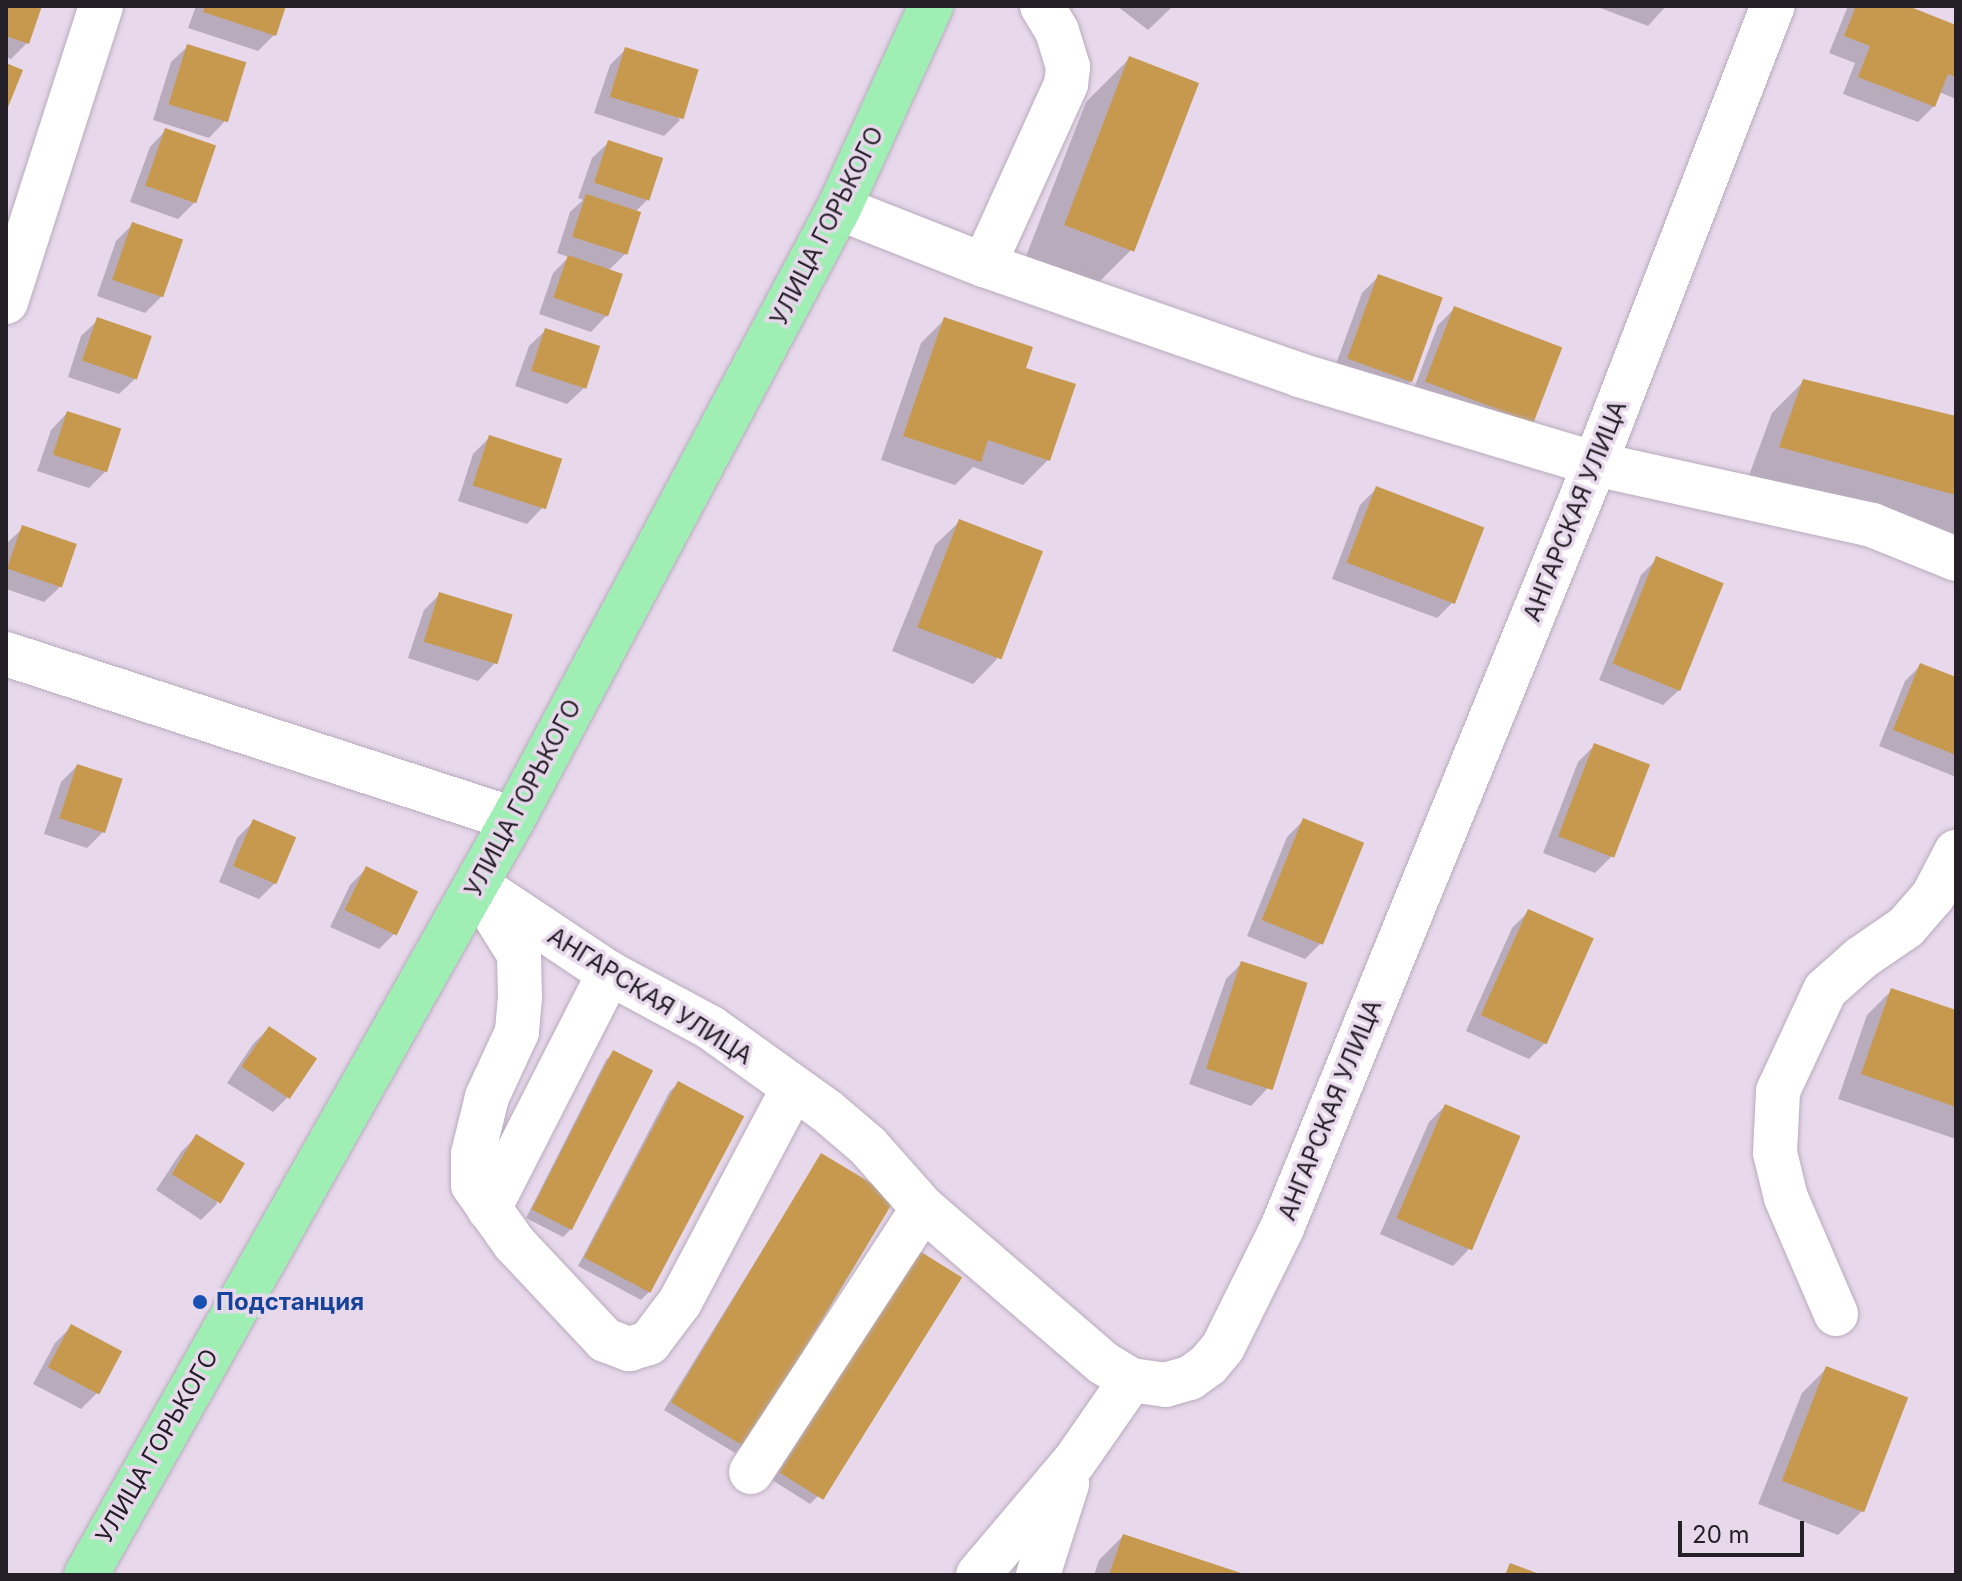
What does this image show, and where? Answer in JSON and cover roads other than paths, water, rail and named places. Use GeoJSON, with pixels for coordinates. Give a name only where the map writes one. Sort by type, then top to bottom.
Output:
{"type":"FeatureCollection","features":[{"type":"Feature","properties":{"kind":"main road","name":"УЛИЦА ГОРЬКОГО"},"geometry":{"type":"LineString","coordinates":[[86,1575],[513,819],[839,208],[931,6]]}},
{"type":"Feature","properties":{"kind":"street"},"geometry":{"type":"LineString","coordinates":[[6,302],[101,6]]}},
{"type":"Feature","properties":{"kind":"street"},"geometry":{"type":"LineString","coordinates":[[984,265],[1066,84],[1068,67],[1057,31],[1042,6]]}},
{"type":"Feature","properties":{"kind":"street","name":"АНГАРСКАЯ УЛИЦА"},"geometry":{"type":"LineString","coordinates":[[477,885],[609,973],[711,1028],[827,1111],[868,1146],[923,1208],[1054,1323],[1131,1380],[1165,1385],[1190,1378],[1208,1365],[1223,1347],[1282,1228],[1595,464],[1773,6]]}},
{"type":"Feature","properties":{"kind":"street"},"geometry":{"type":"LineString","coordinates":[[839,208],[984,265],[1299,375],[1595,464],[1872,525],[1956,559]]}},
{"type":"Feature","properties":{"kind":"street"},"geometry":{"type":"LineString","coordinates":[[6,654],[513,819]]}},
{"type":"Feature","properties":{"kind":"street"},"geometry":{"type":"LineString","coordinates":[[1836,1314],[1786,1198],[1775,1153],[1778,1091],[1825,990],[1861,958],[1906,927],[1933,896],[1956,852]]}},
{"type":"Feature","properties":{"kind":"street"},"geometry":{"type":"LineString","coordinates":[[477,885],[519,954],[517,1032],[487,1097],[473,1154],[473,1185],[514,1243],[605,1340],[629,1349],[649,1343],[680,1302],[793,1089]]}},
{"type":"Feature","properties":{"kind":"street"},"geometry":{"type":"LineString","coordinates":[[489,1209],[609,973]]}},
{"type":"Feature","properties":{"kind":"street"},"geometry":{"type":"LineString","coordinates":[[751,1472],[923,1208]]}},
{"type":"Feature","properties":{"kind":"street"},"geometry":{"type":"LineString","coordinates":[[981,1573],[1074,1462],[1131,1380]]}},
{"type":"Feature","properties":{"kind":"street"},"geometry":{"type":"LineString","coordinates":[[1038,1575],[1074,1462]]}},
{"type":"Feature","properties":{"kind":"place","name":"Подстанция"},"geometry":{"type":"Point","coordinates":[200,1302]}}]}
